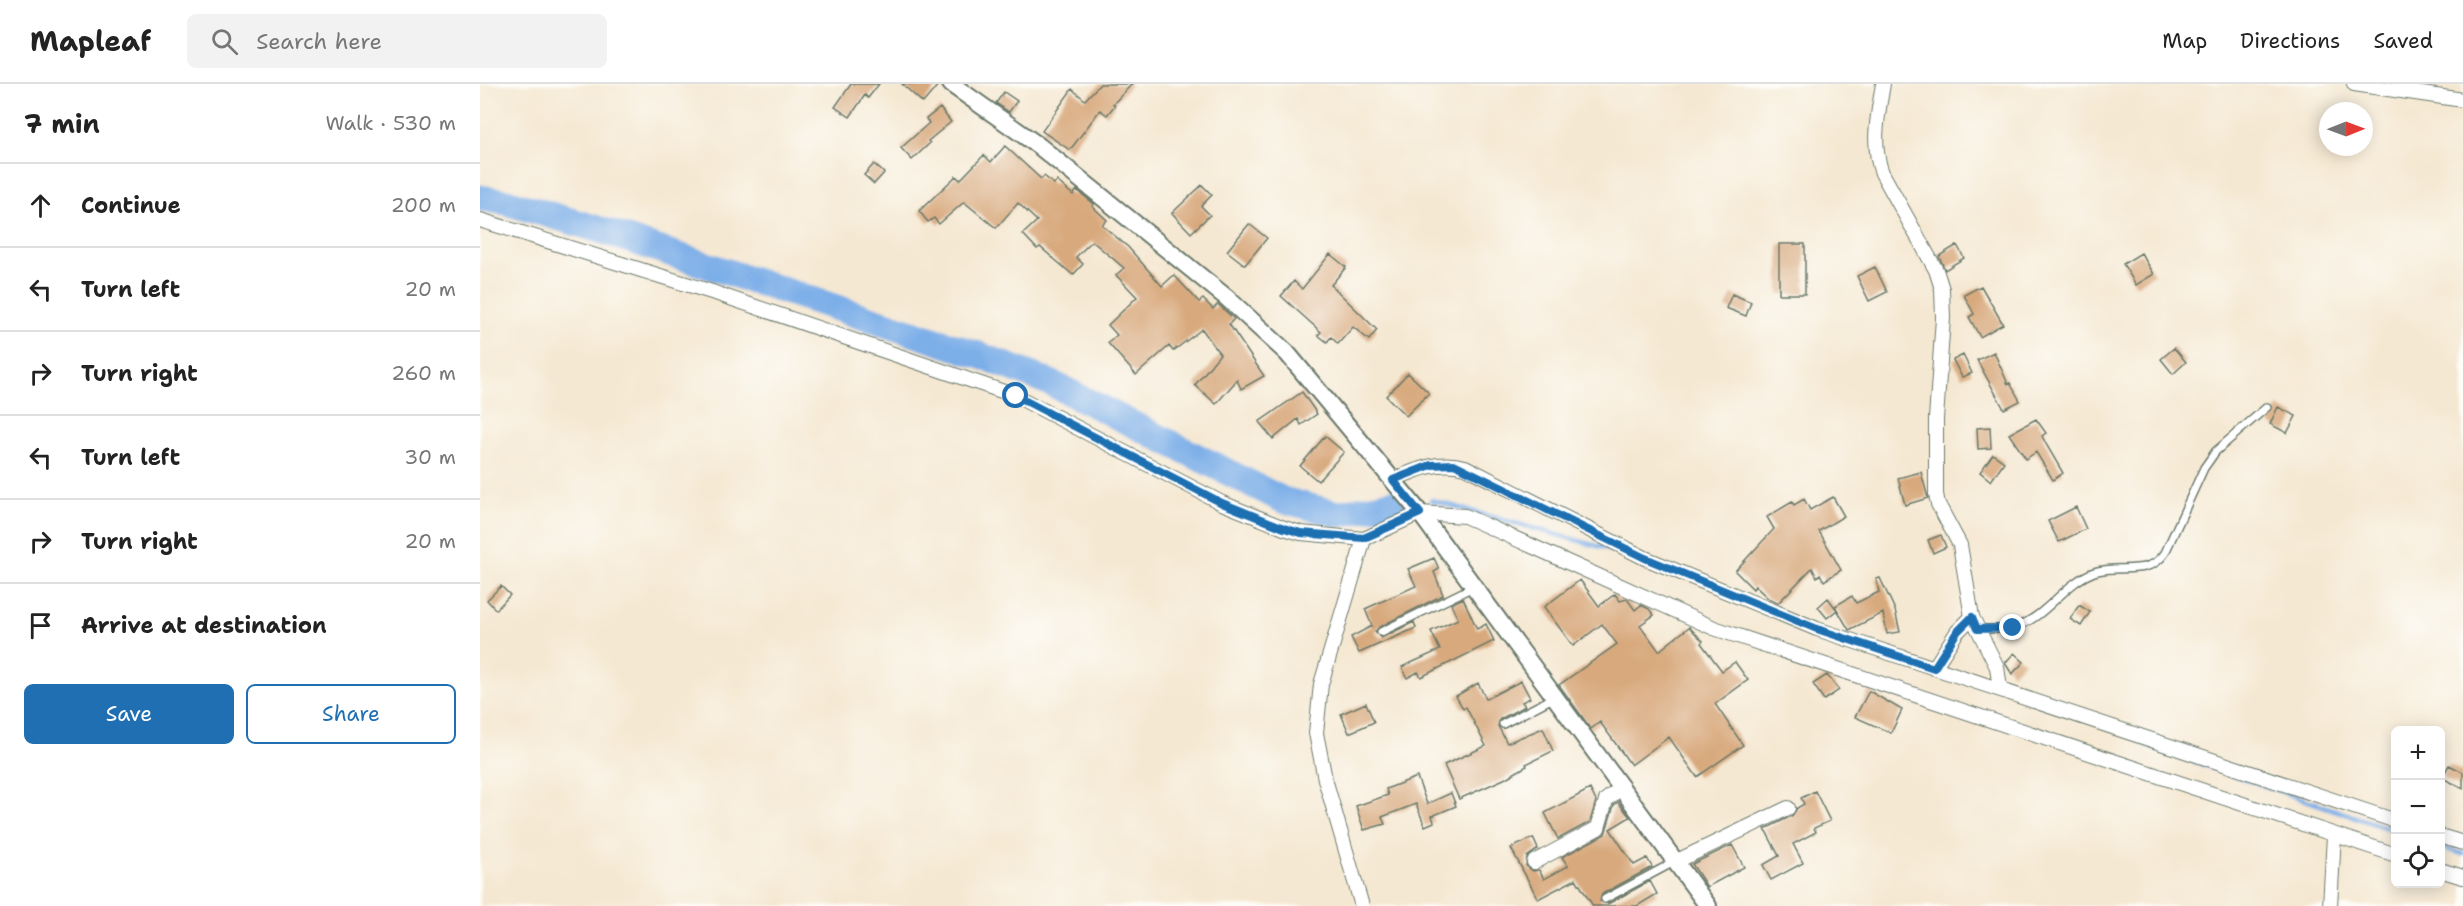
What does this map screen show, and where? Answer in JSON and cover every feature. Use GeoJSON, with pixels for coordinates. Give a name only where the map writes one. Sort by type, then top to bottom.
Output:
{"type":"FeatureCollection","features":[{"type":"Feature","properties":{"kind":"street"},"geometry":{"type":"LineString","coordinates":[[951,84],[1014,127],[1261,327],[1317,387],[1420,513],[1553,698],[1623,787],[1708,906]]}},
{"type":"Feature","properties":{"kind":"street"},"geometry":{"type":"LineString","coordinates":[[1883,84],[1875,144],[1877,159],[1882,173],[1936,270],[1942,289],[1943,318],[1936,419],[1936,494],[1963,555],[1974,623],[1997,667],[2000,689]]}},
{"type":"Feature","properties":{"kind":"street"},"geometry":{"type":"LineString","coordinates":[[2354,84],[2463,100]]}},
{"type":"Feature","properties":{"kind":"street"},"geometry":{"type":"LineString","coordinates":[[480,220],[726,296],[1006,392],[1222,503],[1263,521],[1301,533],[1364,538],[1420,513],[1465,516],[1714,628],[2391,853]]}},
{"type":"Feature","properties":{"kind":"street"},"geometry":{"type":"LineString","coordinates":[[1393,480],[1431,465],[1454,464],[1465,467],[1645,558],[1817,629],[2391,819]]}},
{"type":"Feature","properties":{"kind":"street"},"geometry":{"type":"LineString","coordinates":[[1362,906],[1326,779],[1316,733],[1321,684],[1364,538]]}},
{"type":"Feature","properties":{"kind":"street"},"geometry":{"type":"LineString","coordinates":[[1934,668],[1957,632],[1974,623]]}},
{"type":"Feature","properties":{"kind":"street"},"geometry":{"type":"LineString","coordinates":[[1534,862],[1598,828],[1606,800],[1623,787]]}},
{"type":"Feature","properties":{"kind":"street"},"geometry":{"type":"LineString","coordinates":[[1677,861],[1788,808]]}},
{"type":"Feature","properties":{"kind":"street"},"geometry":{"type":"LineString","coordinates":[[2330,906],[2334,836]]}},
{"type":"Feature","properties":{"kind":"street"},"geometry":{"type":"LineString","coordinates":[[2445,838],[2463,843]]}},
{"type":"Feature","properties":{"kind":"street"},"geometry":{"type":"LineString","coordinates":[[2445,872],[2463,877]]}},
{"type":"Feature","properties":{"kind":"lane"},"geometry":{"type":"LineString","coordinates":[[1974,623],[2013,628],[2026,623],[2079,580],[2093,573],[2106,569],[2150,568],[2158,563],[2166,553],[2204,468],[2216,451],[2267,407]]}},
{"type":"Feature","properties":{"kind":"lane"},"geometry":{"type":"LineString","coordinates":[[1381,632],[1474,587]]}},
{"type":"Feature","properties":{"kind":"lane"},"geometry":{"type":"LineString","coordinates":[[1503,724],[1553,698]]}},
{"type":"Feature","properties":{"kind":"lane"},"geometry":{"type":"LineString","coordinates":[[1605,899],[1677,861]]}},
{"type":"Feature","properties":{"kind":"building"},"geometry":{"type":"Polygon","coordinates":[[[851,84],[879,84],[868,98],[865,95],[850,117],[835,107],[851,84]]]}},
{"type":"Feature","properties":{"kind":"building"},"geometry":{"type":"Polygon","coordinates":[[[902,84],[939,84],[923,103],[902,84]]]}},
{"type":"Feature","properties":{"kind":"building"},"geometry":{"type":"Polygon","coordinates":[[[1100,84],[1132,84],[1113,104],[1115,105],[1107,115],[1100,110],[1070,150],[1042,131],[1072,89],[1085,100],[1100,84]]]}},
{"type":"Feature","properties":{"kind":"building"},"geometry":{"type":"Polygon","coordinates":[[[1004,92],[1017,101],[1009,112],[996,103],[1004,92]]]}},
{"type":"Feature","properties":{"kind":"building"},"geometry":{"type":"Polygon","coordinates":[[[940,108],[951,122],[928,141],[930,143],[912,160],[901,148],[929,123],[926,119],[940,108]]]}},
{"type":"Feature","properties":{"kind":"building"},"geometry":{"type":"Polygon","coordinates":[[[1005,146],[1041,179],[1044,176],[1054,184],[1057,181],[1073,195],[1077,190],[1094,204],[1092,206],[1107,220],[1102,225],[1128,247],[1162,286],[1174,275],[1199,302],[1203,299],[1213,309],[1218,304],[1234,319],[1229,324],[1264,376],[1241,389],[1237,380],[1216,404],[1195,385],[1220,354],[1202,329],[1173,351],[1169,346],[1136,375],[1108,343],[1117,335],[1108,325],[1137,297],[1116,275],[1124,268],[1092,241],[1076,257],[1083,264],[1073,275],[1040,247],[1037,249],[1023,234],[1037,221],[1018,203],[996,228],[964,202],[939,224],[934,218],[928,222],[919,211],[956,176],[960,180],[984,155],[991,162],[1005,146]]]}},
{"type":"Feature","properties":{"kind":"building"},"geometry":{"type":"Polygon","coordinates":[[[874,164],[884,173],[874,184],[864,175],[874,164]]]}},
{"type":"Feature","properties":{"kind":"building"},"geometry":{"type":"Polygon","coordinates":[[[1202,185],[1212,195],[1201,206],[1210,215],[1191,233],[1172,213],[1202,185]]]}},
{"type":"Feature","properties":{"kind":"building"},"geometry":{"type":"Polygon","coordinates":[[[1249,224],[1267,238],[1245,265],[1227,251],[1249,224]]]}},
{"type":"Feature","properties":{"kind":"building"},"geometry":{"type":"Polygon","coordinates":[[[1779,244],[1805,244],[1805,294],[1779,294],[1779,244]]]}},
{"type":"Feature","properties":{"kind":"building"},"geometry":{"type":"Polygon","coordinates":[[[1957,245],[1964,258],[1945,270],[1939,256],[1957,245]]]}},
{"type":"Feature","properties":{"kind":"building"},"geometry":{"type":"Polygon","coordinates":[[[2141,253],[2154,274],[2136,285],[2123,264],[2141,253]]]}},
{"type":"Feature","properties":{"kind":"building"},"geometry":{"type":"Polygon","coordinates":[[[1330,254],[1346,267],[1331,285],[1377,330],[1369,340],[1353,327],[1338,344],[1331,337],[1327,342],[1318,335],[1321,332],[1281,296],[1294,281],[1302,289],[1330,254]]]}},
{"type":"Feature","properties":{"kind":"building"},"geometry":{"type":"Polygon","coordinates":[[[1875,267],[1887,292],[1869,301],[1857,276],[1875,267]]]}},
{"type":"Feature","properties":{"kind":"building"},"geometry":{"type":"Polygon","coordinates":[[[1981,286],[2003,324],[1980,337],[1969,317],[1974,314],[1964,295],[1981,286]]]}},
{"type":"Feature","properties":{"kind":"building"},"geometry":{"type":"Polygon","coordinates":[[[1732,294],[1751,302],[1746,316],[1726,308],[1732,294]]]}},
{"type":"Feature","properties":{"kind":"building"},"geometry":{"type":"Polygon","coordinates":[[[2174,348],[2186,362],[2173,374],[2161,359],[2174,348]]]}},
{"type":"Feature","properties":{"kind":"building"},"geometry":{"type":"Polygon","coordinates":[[[1994,352],[2008,384],[2010,383],[2020,401],[2004,409],[1977,360],[1994,352]]]}},
{"type":"Feature","properties":{"kind":"building"},"geometry":{"type":"Polygon","coordinates":[[[1963,355],[1972,373],[1962,377],[1953,360],[1963,355]]]}},
{"type":"Feature","properties":{"kind":"building"},"geometry":{"type":"Polygon","coordinates":[[[1408,373],[1429,393],[1406,416],[1386,396],[1408,373]]]}},
{"type":"Feature","properties":{"kind":"building"},"geometry":{"type":"Polygon","coordinates":[[[1302,392],[1317,414],[1301,425],[1298,419],[1273,439],[1259,422],[1302,392]]]}},
{"type":"Feature","properties":{"kind":"building"},"geometry":{"type":"Polygon","coordinates":[[[2278,407],[2296,416],[2287,433],[2270,424],[2278,407]]]}},
{"type":"Feature","properties":{"kind":"building"},"geometry":{"type":"Polygon","coordinates":[[[2036,419],[2046,433],[2042,436],[2063,473],[2053,480],[2036,452],[2026,459],[2009,434],[2036,419]]]}},
{"type":"Feature","properties":{"kind":"building"},"geometry":{"type":"Polygon","coordinates":[[[1990,427],[1991,448],[1978,449],[1977,428],[1990,427]]]}},
{"type":"Feature","properties":{"kind":"building"},"geometry":{"type":"Polygon","coordinates":[[[1325,436],[1344,452],[1318,481],[1300,466],[1325,436]]]}},
{"type":"Feature","properties":{"kind":"building"},"geometry":{"type":"Polygon","coordinates":[[[1993,454],[2004,462],[1991,481],[1980,472],[1993,454]]]}},
{"type":"Feature","properties":{"kind":"building"},"geometry":{"type":"Polygon","coordinates":[[[1921,472],[1928,498],[1905,505],[1898,478],[1921,472]]]}},
{"type":"Feature","properties":{"kind":"building"},"geometry":{"type":"Polygon","coordinates":[[[1833,497],[1844,516],[1819,531],[1841,570],[1824,581],[1820,574],[1817,577],[1812,568],[1778,603],[1769,599],[1755,586],[1753,589],[1735,571],[1774,529],[1767,517],[1792,502],[1794,505],[1804,499],[1810,510],[1833,497]]]}},
{"type":"Feature","properties":{"kind":"building"},"geometry":{"type":"Polygon","coordinates":[[[2076,507],[2086,529],[2059,542],[2048,521],[2076,507]]]}},
{"type":"Feature","properties":{"kind":"building"},"geometry":{"type":"Polygon","coordinates":[[[1941,535],[1946,547],[1933,553],[1928,540],[1941,535]]]}},
{"type":"Feature","properties":{"kind":"building"},"geometry":{"type":"Polygon","coordinates":[[[1434,558],[1439,569],[1434,572],[1443,595],[1379,627],[1375,632],[1381,638],[1414,622],[1416,628],[1359,653],[1351,637],[1372,626],[1365,609],[1416,586],[1408,569],[1434,558]]]}},
{"type":"Feature","properties":{"kind":"building"},"geometry":{"type":"Polygon","coordinates":[[[1880,578],[1895,610],[1900,632],[1887,634],[1883,613],[1849,630],[1835,606],[1852,596],[1856,603],[1879,592],[1876,579],[1880,578]]]}},
{"type":"Feature","properties":{"kind":"building"},"geometry":{"type":"Polygon","coordinates":[[[1580,580],[1599,606],[1615,594],[1620,601],[1627,599],[1635,610],[1641,605],[1649,609],[1654,615],[1640,625],[1659,651],[1689,627],[1703,641],[1701,643],[1722,671],[1735,662],[1748,680],[1715,704],[1743,745],[1697,777],[1669,737],[1631,765],[1600,722],[1591,729],[1559,685],[1617,644],[1602,624],[1573,646],[1544,607],[1580,580]]]}},
{"type":"Feature","properties":{"kind":"building"},"geometry":{"type":"Polygon","coordinates":[[[501,586],[510,595],[496,610],[487,600],[501,586]]]}},
{"type":"Feature","properties":{"kind":"building"},"geometry":{"type":"Polygon","coordinates":[[[1463,598],[1477,629],[1486,624],[1494,641],[1421,677],[1418,672],[1407,678],[1402,667],[1440,650],[1431,631],[1458,619],[1451,604],[1463,598]]]}},
{"type":"Feature","properties":{"kind":"building"},"geometry":{"type":"Polygon","coordinates":[[[1828,598],[1837,610],[1827,618],[1818,607],[1828,598]]]}},
{"type":"Feature","properties":{"kind":"building"},"geometry":{"type":"Polygon","coordinates":[[[2079,605],[2090,612],[2081,626],[2070,619],[2079,605]]]}},
{"type":"Feature","properties":{"kind":"building"},"geometry":{"type":"Polygon","coordinates":[[[2014,653],[2024,662],[2012,674],[2005,663],[2014,653]]]}},
{"type":"Feature","properties":{"kind":"building"},"geometry":{"type":"Polygon","coordinates":[[[1827,675],[1839,690],[1824,700],[1813,684],[1827,675]]]}},
{"type":"Feature","properties":{"kind":"building"},"geometry":{"type":"Polygon","coordinates":[[[1521,681],[1530,698],[1522,702],[1525,706],[1500,719],[1498,726],[1507,743],[1543,728],[1553,751],[1526,764],[1527,766],[1504,779],[1459,799],[1444,765],[1486,746],[1466,707],[1463,709],[1456,696],[1478,683],[1486,699],[1521,681]]]}},
{"type":"Feature","properties":{"kind":"building"},"geometry":{"type":"Polygon","coordinates":[[[1869,691],[1902,710],[1891,733],[1855,717],[1869,691]]]}},
{"type":"Feature","properties":{"kind":"building"},"geometry":{"type":"Polygon","coordinates":[[[1366,703],[1374,722],[1349,733],[1341,714],[1366,703]]]}},
{"type":"Feature","properties":{"kind":"building"},"geometry":{"type":"Polygon","coordinates":[[[2449,765],[2463,772],[2463,788],[2445,779],[2445,772],[2449,765]]]}},
{"type":"Feature","properties":{"kind":"building"},"geometry":{"type":"Polygon","coordinates":[[[1417,777],[1427,804],[1451,793],[1456,806],[1432,816],[1434,822],[1425,826],[1416,804],[1382,817],[1385,824],[1364,830],[1356,806],[1388,795],[1386,789],[1417,777]]]}},
{"type":"Feature","properties":{"kind":"building"},"geometry":{"type":"Polygon","coordinates":[[[1590,789],[1596,801],[1590,822],[1558,839],[1545,813],[1590,789]]]}},
{"type":"Feature","properties":{"kind":"building"},"geometry":{"type":"Polygon","coordinates":[[[1815,791],[1830,821],[1814,828],[1816,832],[1793,844],[1803,863],[1771,880],[1763,865],[1779,856],[1765,829],[1792,816],[1797,808],[1804,804],[1801,798],[1815,791]]]}},
{"type":"Feature","properties":{"kind":"building"},"geometry":{"type":"Polygon","coordinates":[[[1618,802],[1630,817],[1610,829],[1634,865],[1647,858],[1652,867],[1602,894],[1600,901],[1608,904],[1650,881],[1657,894],[1637,906],[1593,906],[1576,879],[1538,899],[1511,848],[1533,838],[1538,849],[1527,857],[1526,866],[1533,871],[1539,870],[1544,879],[1568,866],[1562,857],[1605,834],[1614,805],[1618,802]]]}},
{"type":"Feature","properties":{"kind":"building"},"geometry":{"type":"Polygon","coordinates":[[[1732,845],[1744,867],[1707,887],[1692,864],[1732,845]]]}},
{"type":"Feature","properties":{"kind":"waterway"},"geometry":{"type":"LineString","coordinates":[[480,198],[506,202],[594,228],[979,355],[1051,383],[1283,500],[1338,514],[1396,502]]}},
{"type":"Feature","properties":{"kind":"waterway"},"geometry":{"type":"LineString","coordinates":[[1431,500],[1623,553]]}},
{"type":"Feature","properties":{"kind":"waterway"},"geometry":{"type":"LineString","coordinates":[[2146,745],[2391,829]]}},
{"type":"Feature","properties":{"kind":"waterway"},"geometry":{"type":"LineString","coordinates":[[2445,849],[2463,854]]}},
{"type":"Feature","properties":{"kind":"route"},"geometry":{"type":"LineString","coordinates":[[1016,396],[1222,503],[1263,521],[1301,533],[1364,538],[1420,513],[1393,480],[1431,465],[1454,464],[1465,467],[1645,558],[1817,629],[1934,668],[1957,632],[1972,617],[1977,629],[2013,628]]}}]}
